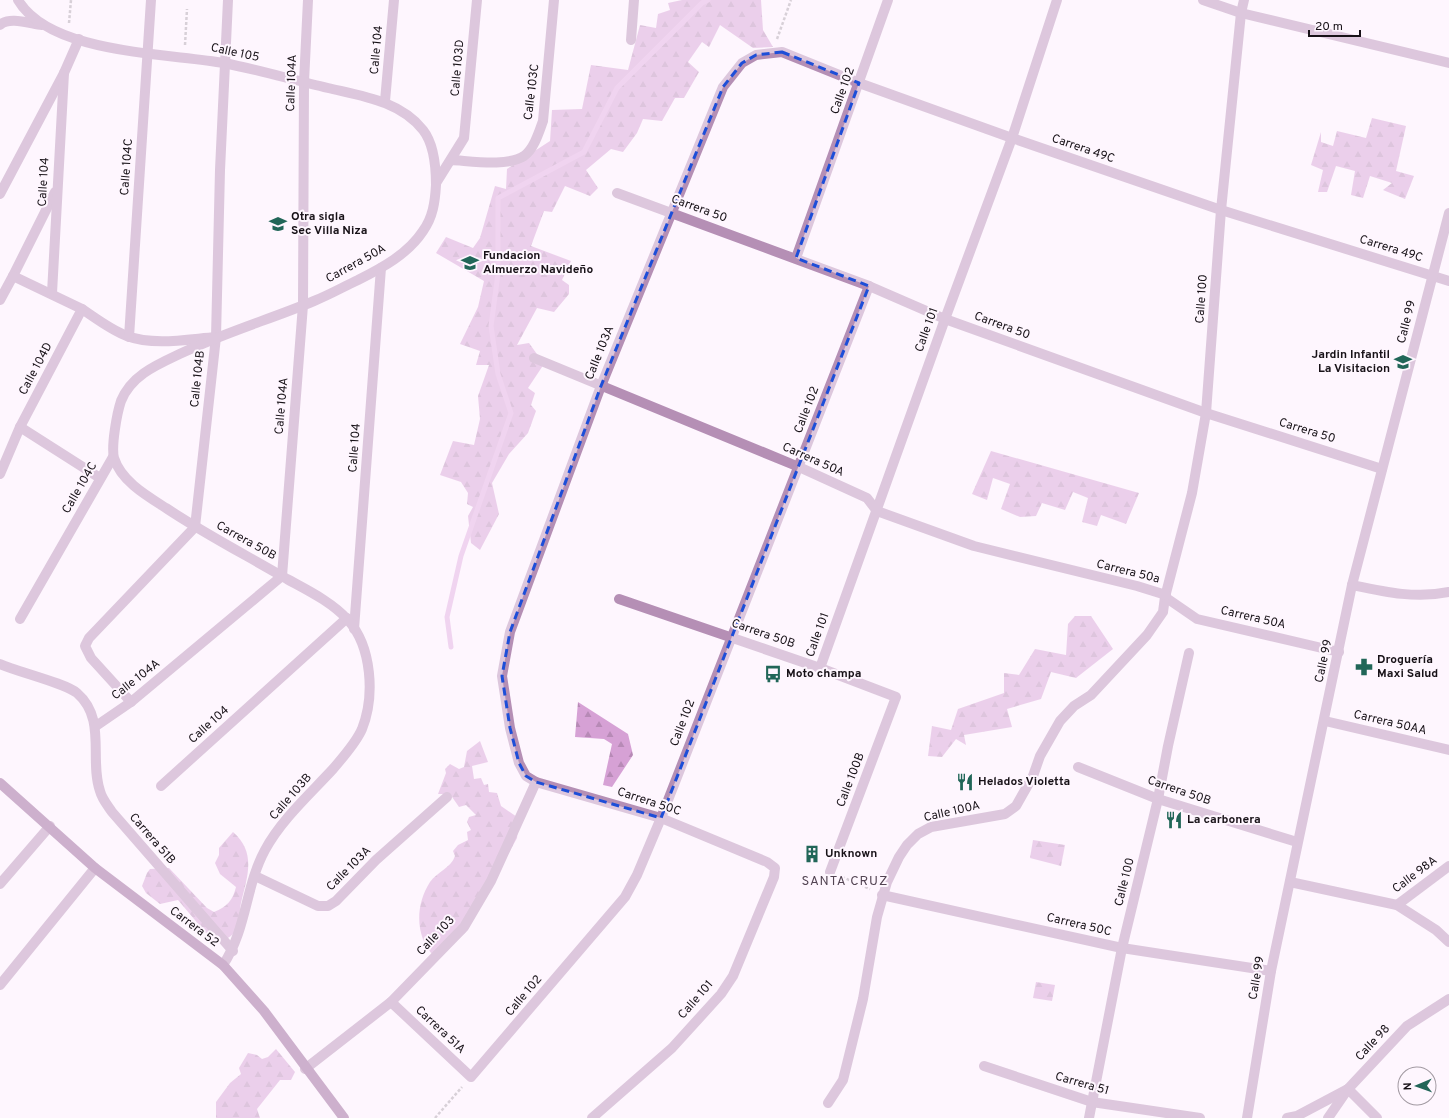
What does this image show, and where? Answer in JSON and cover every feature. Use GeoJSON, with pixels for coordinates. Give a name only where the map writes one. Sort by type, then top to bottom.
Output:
{"type":"FeatureCollection","features":[{"type":"Feature","properties":{"kind":"main road","name":"Carrera 52"},"geometry":{"type":"LineString","coordinates":[[0,783],[50,826],[95,868],[223,965],[264,1011],[305,1069],[344,1118]]}},
{"type":"Feature","properties":{"kind":"street","name":"Calle 105"},"geometry":{"type":"LineString","coordinates":[[18,0],[25,11],[42,25],[78,39],[148,54],[225,63],[385,101]]}},
{"type":"Feature","properties":{"kind":"street","name":"Calle 104C"},"geometry":{"type":"LineString","coordinates":[[129,337],[151,0]]}},
{"type":"Feature","properties":{"kind":"street","name":"Calle 104B"},"geometry":{"type":"LineString","coordinates":[[194,527],[216,337],[228,0]]}},
{"type":"Feature","properties":{"kind":"street","name":"Calle 104A"},"geometry":{"type":"LineString","coordinates":[[96,726],[131,702],[282,576],[303,305],[304,82],[308,0]]}},
{"type":"Feature","properties":{"kind":"street","name":"Calle 104"},"geometry":{"type":"LineString","coordinates":[[385,101],[394,0]]}},
{"type":"Feature","properties":{"kind":"street","name":"Calle 103D"},"geometry":{"type":"LineString","coordinates":[[451,160],[464,138],[477,0]]}},
{"type":"Feature","properties":{"kind":"street","name":"Calle 103C"},"geometry":{"type":"LineString","coordinates":[[451,160],[506,162],[524,156],[536,140],[543,121],[554,0]]}},
{"type":"Feature","properties":{"kind":"street"},"geometry":{"type":"LineString","coordinates":[[631,40],[634,0]]}},
{"type":"Feature","properties":{"kind":"street","name":"Calle 102"},"geometry":{"type":"LineString","coordinates":[[796,258],[888,0]]}},
{"type":"Feature","properties":{"kind":"street","name":"Calle 101"},"geometry":{"type":"LineString","coordinates":[[820,668],[945,319],[1012,138],[1057,0]]}},
{"type":"Feature","properties":{"kind":"street"},"geometry":{"type":"LineString","coordinates":[[1203,0],[1241,12],[1449,64]]}},
{"type":"Feature","properties":{"kind":"street","name":"Calle 100"},"geometry":{"type":"LineString","coordinates":[[1166,596],[1192,493],[1206,413],[1221,210],[1241,12],[1244,0]]}},
{"type":"Feature","properties":{"kind":"street"},"geometry":{"type":"LineString","coordinates":[[0,25],[2,22],[12,21],[42,25]]}},
{"type":"Feature","properties":{"kind":"street"},"geometry":{"type":"LineString","coordinates":[[0,194],[64,73],[78,39]]}},
{"type":"Feature","properties":{"kind":"street","name":"Carrera 49C"},"geometry":{"type":"LineString","coordinates":[[723,86],[742,63],[756,55],[782,52],[859,83],[1012,138],[1221,210],[1449,281]]}},
{"type":"Feature","properties":{"kind":"street","name":"Calle 104"},"geometry":{"type":"LineString","coordinates":[[52,293],[64,73]]}},
{"type":"Feature","properties":{"kind":"street","name":"Calle 103A"},"geometry":{"type":"LineString","coordinates":[[519,763],[510,728],[502,676],[510,632],[600,386],[723,86]]}},
{"type":"Feature","properties":{"kind":"street","name":"Carrera 50A"},"geometry":{"type":"LineString","coordinates":[[149,369],[216,337],[303,305],[381,268],[416,240],[425,229],[433,213],[436,183],[435,162],[426,132],[409,116],[385,101]]}},
{"type":"Feature","properties":{"kind":"street"},"geometry":{"type":"LineString","coordinates":[[436,183],[451,160]]}},
{"type":"Feature","properties":{"kind":"street"},"geometry":{"type":"LineString","coordinates":[[0,300],[57,188]]}},
{"type":"Feature","properties":{"kind":"street","name":"Carrera 50"},"geometry":{"type":"LineString","coordinates":[[617,193],[672,212],[869,286],[945,319],[1206,413],[1382,468]]}},
{"type":"Feature","properties":{"kind":"street","name":"Calle 99"},"geometry":{"type":"LineString","coordinates":[[1247,1118],[1271,970],[1297,842],[1325,721],[1352,585],[1449,213]]}},
{"type":"Feature","properties":{"kind":"street","name":"Calle 104"},"geometry":{"type":"LineString","coordinates":[[354,629],[381,268]]}},
{"type":"Feature","properties":{"kind":"street"},"geometry":{"type":"LineString","coordinates":[[13,276],[52,293],[82,310]]}},
{"type":"Feature","properties":{"kind":"street","name":"Calle 102"},"geometry":{"type":"LineString","coordinates":[[471,1077],[625,897],[637,876],[869,286]]}},
{"type":"Feature","properties":{"kind":"street","name":"Carrera 50A"},"geometry":{"type":"LineString","coordinates":[[82,310],[114,330],[129,337],[148,340],[216,337]]}},
{"type":"Feature","properties":{"kind":"street","name":"Calle 104D"},"geometry":{"type":"LineString","coordinates":[[0,474],[20,427],[82,310]]}},
{"type":"Feature","properties":{"kind":"street","name":"Carrera 50A"},"geometry":{"type":"LineString","coordinates":[[534,358],[799,467],[868,498],[877,510],[974,546],[1083,574]]}},
{"type":"Feature","properties":{"kind":"street","name":"Calle 104C"},"geometry":{"type":"LineString","coordinates":[[20,619],[113,457],[115,434],[122,401],[138,376],[149,369]]}},
{"type":"Feature","properties":{"kind":"street"},"geometry":{"type":"LineString","coordinates":[[20,427],[100,478]]}},
{"type":"Feature","properties":{"kind":"street","name":"Carrera 50B"},"geometry":{"type":"LineString","coordinates":[[113,457],[125,478],[145,495],[194,527],[319,597],[347,618],[363,648]]}},
{"type":"Feature","properties":{"kind":"street"},"geometry":{"type":"LineString","coordinates":[[131,702],[91,658],[86,646],[89,638],[194,527]]}},
{"type":"Feature","properties":{"kind":"street","name":"Carrera 50a"},"geometry":{"type":"LineString","coordinates":[[1083,574],[1137,586],[1166,596]]}},
{"type":"Feature","properties":{"kind":"street"},"geometry":{"type":"LineString","coordinates":[[1352,585],[1402,595],[1434,595],[1449,592]]}},
{"type":"Feature","properties":{"kind":"street","name":"Carrera 50A"},"geometry":{"type":"LineString","coordinates":[[1166,596],[1197,619],[1339,652]]}},
{"type":"Feature","properties":{"kind":"street","name":"Calle 100A"},"geometry":{"type":"LineString","coordinates":[[828,1103],[843,1080],[863,999],[871,945],[882,895],[899,856],[918,834],[931,828],[1005,814],[1016,806],[1033,776],[1040,756],[1060,721],[1074,706],[1091,695],[1122,660],[1147,635],[1163,612],[1166,596]]}},
{"type":"Feature","properties":{"kind":"street","name":"Carrera 50B"},"geometry":{"type":"LineString","coordinates":[[619,600],[820,668],[896,697]]}},
{"type":"Feature","properties":{"kind":"street","name":"Calle 104"},"geometry":{"type":"LineString","coordinates":[[160,786],[347,618]]}},
{"type":"Feature","properties":{"kind":"street","name":"Calle 103B"},"geometry":{"type":"LineString","coordinates":[[223,965],[233,951],[241,928],[257,866],[267,845],[289,816],[344,757],[362,730],[369,701],[369,672],[363,648]]}},
{"type":"Feature","properties":{"kind":"street","name":"Calle 100"},"geometry":{"type":"LineString","coordinates":[[1089,1118],[1122,948],[1158,799],[1168,746],[1189,653]]}},
{"type":"Feature","properties":{"kind":"street"},"geometry":{"type":"LineString","coordinates":[[0,664],[76,693],[88,707],[96,726]]}},
{"type":"Feature","properties":{"kind":"street","name":"Calle 100B"},"geometry":{"type":"LineString","coordinates":[[830,872],[896,697]]}},
{"type":"Feature","properties":{"kind":"street","name":"Carrera 50AA"},"geometry":{"type":"LineString","coordinates":[[1325,721],[1449,750]]}},
{"type":"Feature","properties":{"kind":"street","name":"Carrera 51B"},"geometry":{"type":"LineString","coordinates":[[96,726],[96,766],[100,792],[112,812],[233,951]]}},
{"type":"Feature","properties":{"kind":"street","name":"Carrera 50C"},"geometry":{"type":"LineString","coordinates":[[519,763],[526,776],[536,782],[661,818],[767,862],[775,868]]}},
{"type":"Feature","properties":{"kind":"street","name":"Carrera 50B"},"geometry":{"type":"LineString","coordinates":[[1078,767],[1158,799],[1297,842]]}},
{"type":"Feature","properties":{"kind":"street","name":"Calle 103"},"geometry":{"type":"LineString","coordinates":[[305,1069],[391,1002],[464,927],[491,881],[536,782]]}},
{"type":"Feature","properties":{"kind":"street","name":"Calle 103A"},"geometry":{"type":"LineString","coordinates":[[255,876],[318,906],[328,906],[336,901],[376,860],[447,797]]}},
{"type":"Feature","properties":{"kind":"street"},"geometry":{"type":"LineString","coordinates":[[0,884],[50,826]]}},
{"type":"Feature","properties":{"kind":"street","name":"Calle 98A"},"geometry":{"type":"LineString","coordinates":[[1397,905],[1449,866]]}},
{"type":"Feature","properties":{"kind":"street"},"geometry":{"type":"LineString","coordinates":[[0,985],[95,868]]}},
{"type":"Feature","properties":{"kind":"street","name":"Calle 101"},"geometry":{"type":"LineString","coordinates":[[592,1118],[672,1048],[721,994],[733,976],[774,877],[775,868]]}},
{"type":"Feature","properties":{"kind":"street"},"geometry":{"type":"LineString","coordinates":[[1290,882],[1397,905],[1436,930],[1449,942]]}},
{"type":"Feature","properties":{"kind":"street","name":"Carrera 50C"},"geometry":{"type":"LineString","coordinates":[[882,895],[1122,948],[1271,970]]}},
{"type":"Feature","properties":{"kind":"street","name":"Calle 98"},"geometry":{"type":"LineString","coordinates":[[1328,1118],[1348,1089],[1407,1026],[1449,999]]}},
{"type":"Feature","properties":{"kind":"street","name":"Carrera 51A"},"geometry":{"type":"LineString","coordinates":[[391,1002],[471,1077]]}},
{"type":"Feature","properties":{"kind":"street","name":"Carrera 51"},"geometry":{"type":"LineString","coordinates":[[984,1066],[1092,1102],[1200,1118]]}},
{"type":"Feature","properties":{"kind":"street"},"geometry":{"type":"LineString","coordinates":[[1286,1118],[1297,1116],[1348,1089],[1377,1118]]}},
{"type":"Feature","properties":{"kind":"path"},"geometry":{"type":"LineString","coordinates":[[68,36],[71,0]]}},
{"type":"Feature","properties":{"kind":"path"},"geometry":{"type":"LineString","coordinates":[[771,53],[791,0]]}},
{"type":"Feature","properties":{"kind":"path"},"geometry":{"type":"LineString","coordinates":[[184,57],[187,9]]}},
{"type":"Feature","properties":{"kind":"path"},"geometry":{"type":"LineString","coordinates":[[830,872],[882,895]]}},
{"type":"Feature","properties":{"kind":"path"},"geometry":{"type":"LineString","coordinates":[[435,1118],[471,1077]]}},
{"type":"Feature","properties":{"kind":"highlighted area"},"geometry":{"type":"Polygon","coordinates":[[[782,52],[859,83],[796,258],[869,286],[661,818],[536,782],[526,776],[519,763],[510,728],[502,676],[510,632],[601,386],[723,87],[742,63],[756,55],[782,52]]]}},
{"type":"Feature","properties":{"kind":"green space"},"geometry":{"type":"Polygon","coordinates":[[[682,0],[761,0],[763,30],[773,47],[753,48],[720,25],[709,47],[702,42],[688,62],[699,72],[684,98],[675,98],[662,121],[643,119],[637,133],[623,152],[611,149],[586,170],[598,188],[590,196],[565,186],[552,212],[544,211],[531,246],[571,261],[562,280],[569,285],[569,294],[554,312],[537,308],[517,345],[529,343],[544,364],[528,388],[535,393],[531,405],[536,411],[528,433],[509,454],[492,483],[499,514],[480,550],[471,543],[468,516],[473,507],[467,504],[468,493],[461,482],[440,475],[453,441],[474,445],[480,419],[478,396],[489,365],[476,365],[480,351],[460,344],[478,307],[484,281],[436,253],[446,237],[473,248],[480,238],[495,186],[506,189],[507,169],[550,141],[552,110],[582,109],[591,65],[628,70],[640,25],[656,28],[658,14],[670,10],[668,3],[682,0]]]}},
{"type":"Feature","properties":{"kind":"green space"},"geometry":{"type":"Polygon","coordinates":[[[1372,118],[1406,126],[1396,171],[1414,176],[1405,199],[1383,190],[1392,183],[1370,176],[1363,198],[1351,195],[1355,171],[1336,166],[1327,192],[1318,192],[1323,170],[1311,165],[1321,132],[1321,142],[1333,146],[1337,131],[1366,138],[1372,118]]]}},
{"type":"Feature","properties":{"kind":"green space"},"geometry":{"type":"Polygon","coordinates":[[[991,451],[1139,493],[1126,524],[1101,515],[1097,526],[1082,522],[1088,498],[1073,492],[1065,510],[1042,503],[1036,516],[1020,517],[1001,509],[1010,484],[993,478],[987,500],[972,494],[991,451]]]}},
{"type":"Feature","properties":{"kind":"green space"},"geometry":{"type":"Polygon","coordinates":[[[1075,616],[1091,616],[1113,649],[1076,678],[1051,672],[1041,699],[1007,709],[1012,727],[964,735],[966,745],[956,739],[942,757],[928,756],[932,726],[951,730],[958,709],[1004,693],[1004,673],[1019,675],[1035,649],[1066,655],[1068,624],[1075,616]]]}},
{"type":"Feature","properties":{"kind":"green space"},"geometry":{"type":"Polygon","coordinates":[[[578,702],[628,734],[633,755],[612,787],[603,785],[612,744],[604,739],[575,737],[578,702]]]}},
{"type":"Feature","properties":{"kind":"green space"},"geometry":{"type":"Polygon","coordinates":[[[480,741],[488,762],[472,766],[474,779],[481,778],[484,785],[488,784],[489,792],[497,793],[501,806],[517,817],[517,838],[465,933],[434,956],[423,940],[420,930],[419,920],[422,901],[430,882],[453,860],[455,856],[453,851],[458,845],[468,840],[467,832],[471,830],[467,822],[469,817],[476,815],[466,805],[459,807],[450,794],[438,794],[446,773],[445,769],[450,764],[459,769],[464,767],[467,751],[480,741]]]}},
{"type":"Feature","properties":{"kind":"green space"},"geometry":{"type":"Polygon","coordinates":[[[233,832],[245,848],[248,857],[246,884],[236,930],[216,945],[178,900],[160,904],[146,893],[142,886],[150,869],[169,868],[207,908],[214,912],[222,908],[233,896],[236,887],[220,874],[215,863],[219,855],[219,848],[233,832]]]}},
{"type":"Feature","properties":{"kind":"green space"},"geometry":{"type":"Polygon","coordinates":[[[1033,840],[1065,845],[1061,866],[1030,858],[1033,840]]]}},
{"type":"Feature","properties":{"kind":"green space"},"geometry":{"type":"Polygon","coordinates":[[[1036,982],[1055,985],[1052,1001],[1033,998],[1036,982]]]}},
{"type":"Feature","properties":{"kind":"green space"},"geometry":{"type":"Polygon","coordinates":[[[276,1049],[295,1072],[291,1080],[280,1080],[257,1109],[260,1118],[216,1118],[216,1102],[230,1083],[241,1074],[239,1068],[248,1053],[257,1055],[262,1059],[268,1057],[276,1049]]]}},
{"type":"Feature","properties":{"kind":"waterway"},"geometry":{"type":"LineString","coordinates":[[451,647],[447,617],[461,556],[511,413],[498,374],[491,326],[498,274],[498,198],[584,152],[617,88],[702,3],[708,0]]}},
{"type":"Feature","properties":{"kind":"place","name":"Otra sigla Sec Villa Niza"},"geometry":{"type":"Point","coordinates":[278,224]}},
{"type":"Feature","properties":{"kind":"place","name":"Fundacion Almuerzo Navideño"},"geometry":{"type":"Point","coordinates":[470,263]}},
{"type":"Feature","properties":{"kind":"place","name":"Jardin Infantil La Visitacion"},"geometry":{"type":"Point","coordinates":[1403,362]}},
{"type":"Feature","properties":{"kind":"place","name":"Droguería Maxi Salud"},"geometry":{"type":"Point","coordinates":[1364,667]}},
{"type":"Feature","properties":{"kind":"place","name":"Moto champa"},"geometry":{"type":"Point","coordinates":[773,674]}},
{"type":"Feature","properties":{"kind":"place","name":"Helados Violetta"},"geometry":{"type":"Point","coordinates":[965,782]}},
{"type":"Feature","properties":{"kind":"place","name":"La carbonera"},"geometry":{"type":"Point","coordinates":[1174,820]}},
{"type":"Feature","properties":{"kind":"place","name":"Unknown"},"geometry":{"type":"Point","coordinates":[812,854]}},
{"type":"Feature","properties":{"kind":"district","name":"SANTA CRUZ"},"geometry":{"type":"Point","coordinates":[845,882]}}]}
